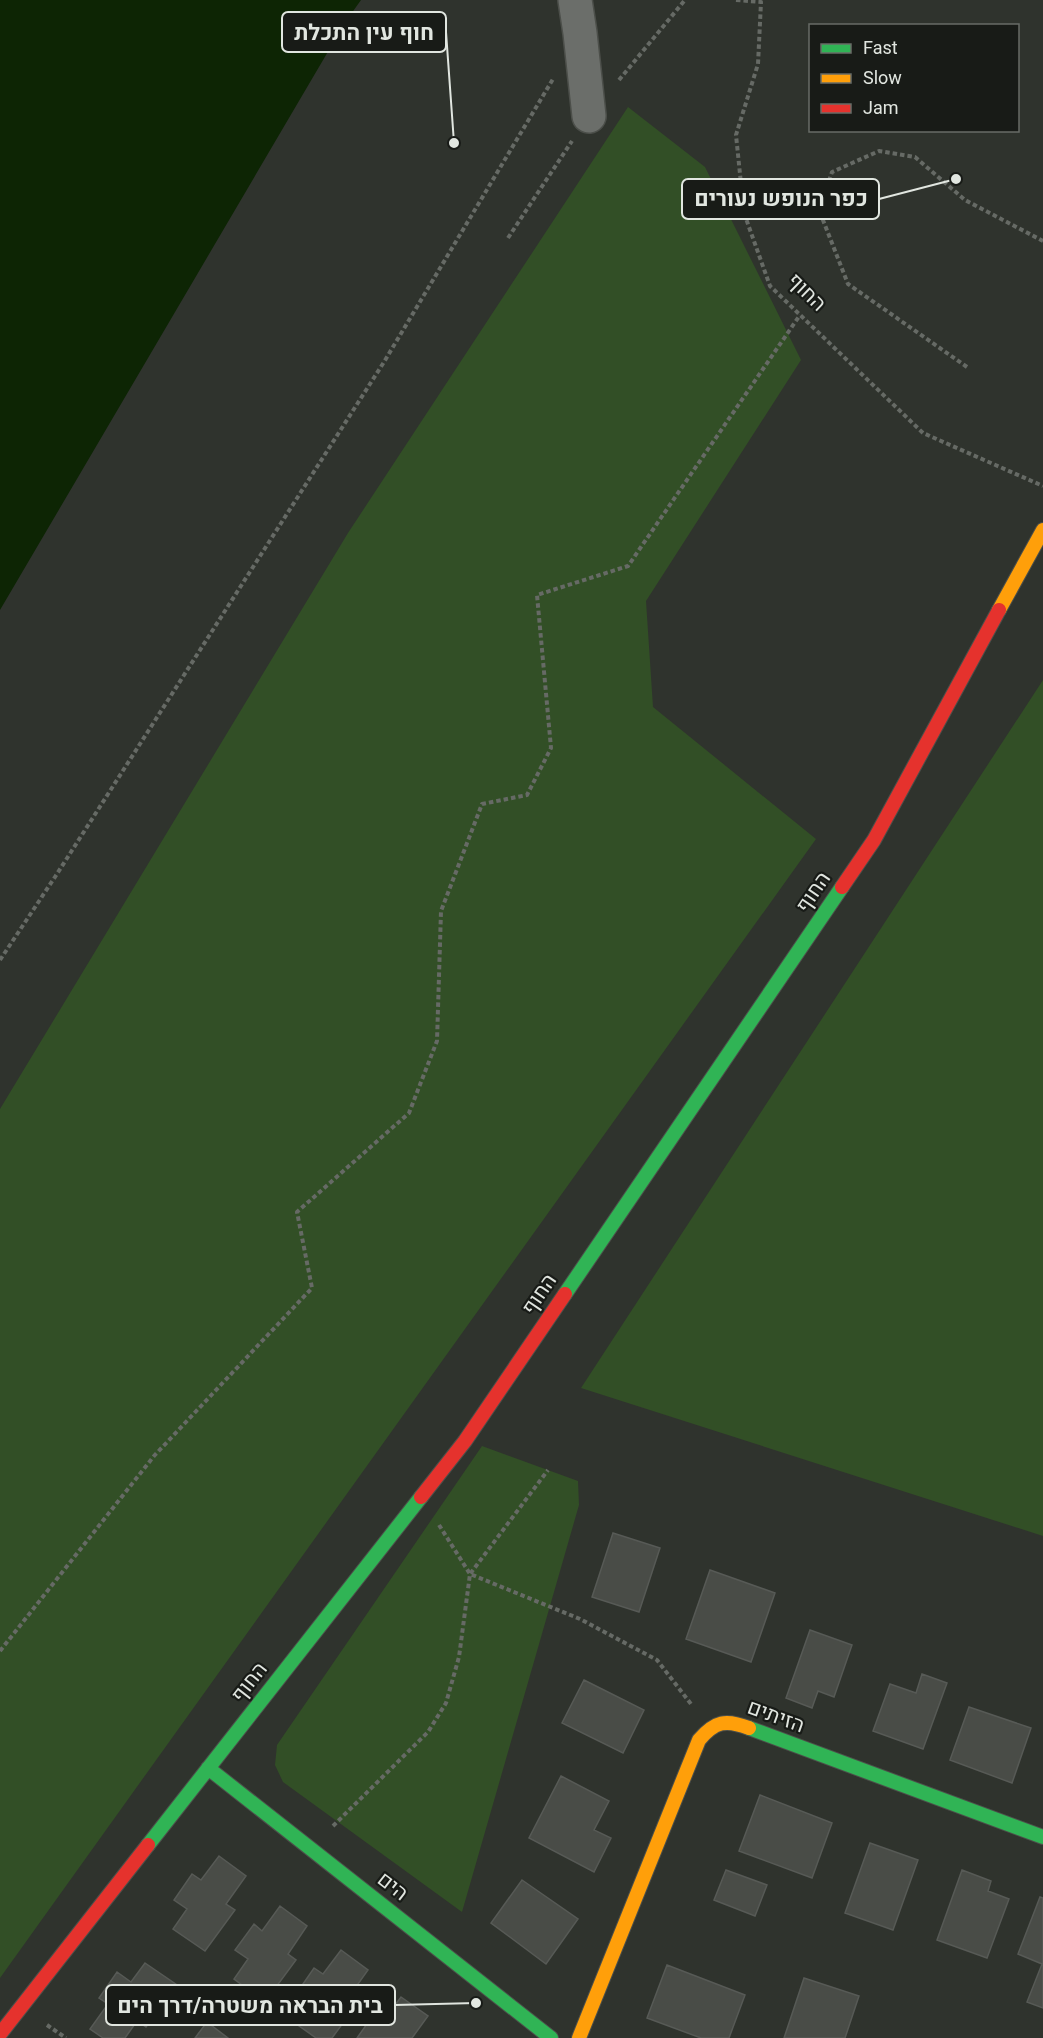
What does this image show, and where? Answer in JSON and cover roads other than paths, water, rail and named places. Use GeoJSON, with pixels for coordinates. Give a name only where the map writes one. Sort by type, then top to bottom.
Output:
{"type":"FeatureCollection","features":[{"type":"Feature","properties":{"kind":"street"},"geometry":{"type":"LineString","coordinates":[[575,0],[589,117]]}},
{"type":"Feature","properties":{"kind":"street","name":"החוף"},"geometry":{"type":"LineString","coordinates":[[0,2034],[471,1431],[874,840],[1043,530]]}},
{"type":"Feature","properties":{"kind":"street","name":"הזיתים"},"geometry":{"type":"LineString","coordinates":[[579,2038],[699,1740],[709,1728],[731,1721],[1043,1837]]}},
{"type":"Feature","properties":{"kind":"street","name":"הים"},"geometry":{"type":"LineString","coordinates":[[208,1768],[551,2038]]}},
{"type":"Feature","properties":{"kind":"place","name":"חוף עין התכלת"},"geometry":{"type":"Point","coordinates":[454,143]}},
{"type":"Feature","properties":{"kind":"place","name":"כפר הנופש נעורים"},"geometry":{"type":"Point","coordinates":[956,179]}},
{"type":"Feature","properties":{"kind":"place","name":"בית הבראה משטרה/דרך הים"},"geometry":{"type":"Point","coordinates":[476,2003]}}]}
